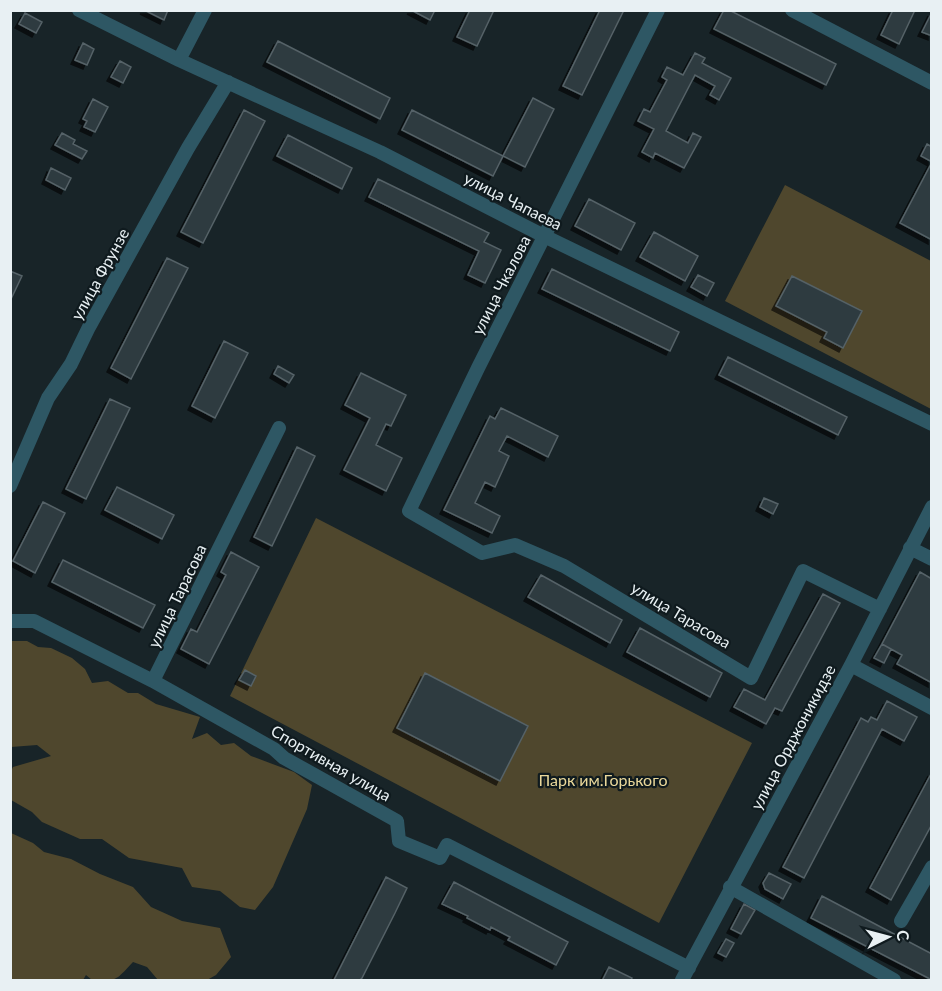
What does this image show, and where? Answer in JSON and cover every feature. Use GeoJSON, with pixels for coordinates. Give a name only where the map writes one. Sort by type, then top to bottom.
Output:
{"type":"FeatureCollection","features":[{"type":"Feature","properties":{"kind":"street","name":"улица Чапаева"},"geometry":{"type":"LineString","coordinates":[[80,10],[179,60],[380,152],[544,236],[932,424]]}},
{"type":"Feature","properties":{"kind":"street"},"geometry":{"type":"LineString","coordinates":[[179,60],[205,10]]}},
{"type":"Feature","properties":{"kind":"street","name":"улица Чкалова"},"geometry":{"type":"LineString","coordinates":[[409,511],[658,10]]}},
{"type":"Feature","properties":{"kind":"street"},"geometry":{"type":"LineString","coordinates":[[792,10],[932,83]]}},
{"type":"Feature","properties":{"kind":"street","name":"улица Фрунзе"},"geometry":{"type":"LineString","coordinates":[[10,486],[48,398],[71,364],[188,148],[228,82]]}},
{"type":"Feature","properties":{"kind":"street","name":"улица Тарасова"},"geometry":{"type":"LineString","coordinates":[[153,681],[279,428]]}},
{"type":"Feature","properties":{"kind":"street","name":"улица Орджоникидзе"},"geometry":{"type":"LineString","coordinates":[[682,981],[730,887],[851,665],[932,507]]}},
{"type":"Feature","properties":{"kind":"street","name":"улица Тарасова"},"geometry":{"type":"LineString","coordinates":[[409,511],[482,553],[515,545],[564,566],[751,678],[803,571],[880,609]]}},
{"type":"Feature","properties":{"kind":"street"},"geometry":{"type":"LineString","coordinates":[[910,548],[932,559]]}},
{"type":"Feature","properties":{"kind":"street","name":"Спортивная улица"},"geometry":{"type":"LineString","coordinates":[[10,621],[34,621],[153,681],[274,749],[284,758],[397,820],[399,841],[440,858],[447,845],[689,968]]}},
{"type":"Feature","properties":{"kind":"street"},"geometry":{"type":"LineString","coordinates":[[851,665],[932,708]]}},
{"type":"Feature","properties":{"kind":"street"},"geometry":{"type":"LineString","coordinates":[[901,921],[932,867]]}},
{"type":"Feature","properties":{"kind":"street"},"geometry":{"type":"LineString","coordinates":[[730,887],[894,981]]}},
{"type":"Feature","properties":{"kind":"green space"},"geometry":{"type":"Polygon","coordinates":[[[785,185],[931,261],[931,409],[725,301],[785,185]]]}},
{"type":"Feature","properties":{"kind":"green space","name":"Парк им.Горького"},"geometry":{"type":"Polygon","coordinates":[[[316,518],[752,743],[659,923],[230,696],[316,518]]]}},
{"type":"Feature","properties":{"kind":"green space"},"geometry":{"type":"Polygon","coordinates":[[[11,641],[27,641],[38,647],[51,648],[72,658],[85,669],[92,683],[108,681],[128,693],[138,693],[156,704],[200,717],[192,739],[207,733],[221,745],[234,743],[251,756],[294,772],[312,785],[307,809],[273,887],[255,910],[240,907],[220,891],[192,887],[182,868],[129,858],[102,839],[80,839],[42,822],[32,812],[11,800],[13,767],[51,756],[37,745],[11,747],[11,641]]]}},
{"type":"Feature","properties":{"kind":"green space"},"geometry":{"type":"Polygon","coordinates":[[[11,833],[33,843],[44,852],[71,859],[133,887],[151,907],[182,921],[220,928],[231,957],[216,975],[207,980],[158,980],[147,967],[133,962],[112,980],[92,980],[86,975],[83,980],[11,980],[11,833]]]}},
{"type":"Feature","properties":{"kind":"building"},"geometry":{"type":"Polygon","coordinates":[[[144,10],[168,10],[164,20],[144,10]]]}},
{"type":"Feature","properties":{"kind":"building"},"geometry":{"type":"Polygon","coordinates":[[[411,10],[435,10],[430,20],[411,10]]]}},
{"type":"Feature","properties":{"kind":"building"},"geometry":{"type":"Polygon","coordinates":[[[470,10],[494,10],[477,46],[457,37],[470,10]]]}},
{"type":"Feature","properties":{"kind":"building"},"geometry":{"type":"Polygon","coordinates":[[[600,10],[624,10],[582,95],[563,86],[600,10]]]}},
{"type":"Feature","properties":{"kind":"building"},"geometry":{"type":"Polygon","coordinates":[[[724,10],[729,10],[836,64],[826,85],[714,29],[724,10]]]}},
{"type":"Feature","properties":{"kind":"building"},"geometry":{"type":"Polygon","coordinates":[[[893,10],[915,10],[899,44],[881,35],[893,10]]]}},
{"type":"Feature","properties":{"kind":"building"},"geometry":{"type":"Polygon","coordinates":[[[932,12],[932,36],[922,32],[932,12]]]}},
{"type":"Feature","properties":{"kind":"building"},"geometry":{"type":"Polygon","coordinates":[[[25,13],[42,22],[36,33],[19,24],[25,13]]]}},
{"type":"Feature","properties":{"kind":"building"},"geometry":{"type":"Polygon","coordinates":[[[278,41],[390,98],[380,119],[267,62],[278,41]]]}},
{"type":"Feature","properties":{"kind":"building"},"geometry":{"type":"Polygon","coordinates":[[[83,43],[94,49],[87,65],[75,60],[83,43]]]}},
{"type":"Feature","properties":{"kind":"building"},"geometry":{"type":"Polygon","coordinates":[[[695,53],[705,58],[702,63],[731,78],[719,100],[710,95],[715,86],[695,75],[666,131],[688,143],[693,133],[701,137],[684,168],[655,153],[653,158],[642,152],[654,129],[638,121],[644,109],[650,112],[667,80],[662,77],[667,67],[683,75],[695,53]]]}},
{"type":"Feature","properties":{"kind":"building"},"geometry":{"type":"Polygon","coordinates":[[[120,61],[131,67],[123,83],[111,77],[120,61]]]}},
{"type":"Feature","properties":{"kind":"building"},"geometry":{"type":"Polygon","coordinates":[[[533,98],[554,109],[525,167],[503,156],[533,98]]]}},
{"type":"Feature","properties":{"kind":"building"},"geometry":{"type":"Polygon","coordinates":[[[93,99],[108,107],[95,132],[84,127],[87,121],[83,119],[93,99]]]}},
{"type":"Feature","properties":{"kind":"building"},"geometry":{"type":"Polygon","coordinates":[[[244,110],[265,121],[203,243],[181,232],[244,110]]]}},
{"type":"Feature","properties":{"kind":"building"},"geometry":{"type":"Polygon","coordinates":[[[412,110],[503,156],[493,176],[402,130],[412,110]]]}},
{"type":"Feature","properties":{"kind":"building"},"geometry":{"type":"Polygon","coordinates":[[[62,133],[75,140],[73,144],[87,151],[82,159],[55,145],[62,133]]]}},
{"type":"Feature","properties":{"kind":"building"},"geometry":{"type":"Polygon","coordinates":[[[288,135],[352,168],[342,189],[277,156],[288,135]]]}},
{"type":"Feature","properties":{"kind":"building"},"geometry":{"type":"Polygon","coordinates":[[[927,144],[932,147],[932,162],[921,156],[927,144]]]}},
{"type":"Feature","properties":{"kind":"building"},"geometry":{"type":"Polygon","coordinates":[[[932,162],[932,240],[900,223],[932,162]]]}},
{"type":"Feature","properties":{"kind":"building"},"geometry":{"type":"Polygon","coordinates":[[[51,168],[71,178],[65,190],[46,180],[51,168]]]}},
{"type":"Feature","properties":{"kind":"building"},"geometry":{"type":"Polygon","coordinates":[[[378,179],[489,233],[484,242],[501,250],[485,283],[468,275],[479,251],[369,197],[378,179]]]}},
{"type":"Feature","properties":{"kind":"building"},"geometry":{"type":"Polygon","coordinates":[[[589,199],[635,223],[621,250],[575,226],[589,199]]]}},
{"type":"Feature","properties":{"kind":"building"},"geometry":{"type":"Polygon","coordinates":[[[654,232],[698,256],[685,281],[640,257],[654,232]]]}},
{"type":"Feature","properties":{"kind":"building"},"geometry":{"type":"Polygon","coordinates":[[[167,258],[188,268],[131,379],[111,368],[167,258]]]}},
{"type":"Feature","properties":{"kind":"building"},"geometry":{"type":"Polygon","coordinates":[[[552,269],[679,332],[670,351],[542,289],[552,269]]]}},
{"type":"Feature","properties":{"kind":"building"},"geometry":{"type":"Polygon","coordinates":[[[10,271],[22,276],[11,299],[10,299],[10,271]]]}},
{"type":"Feature","properties":{"kind":"building"},"geometry":{"type":"Polygon","coordinates":[[[698,275],[714,283],[707,296],[691,287],[698,275]]]}},
{"type":"Feature","properties":{"kind":"building"},"geometry":{"type":"Polygon","coordinates":[[[792,276],[862,311],[843,348],[824,338],[827,332],[776,306],[792,276]]]}},
{"type":"Feature","properties":{"kind":"building"},"geometry":{"type":"Polygon","coordinates":[[[224,341],[248,353],[215,418],[192,406],[224,341]]]}},
{"type":"Feature","properties":{"kind":"building"},"geometry":{"type":"Polygon","coordinates":[[[728,357],[847,417],[838,435],[719,375],[728,357]]]}},
{"type":"Feature","properties":{"kind":"building"},"geometry":{"type":"Polygon","coordinates":[[[278,366],[294,375],[289,383],[274,374],[278,366]]]}},
{"type":"Feature","properties":{"kind":"building"},"geometry":{"type":"Polygon","coordinates":[[[361,373],[406,395],[391,426],[386,424],[376,445],[402,458],[386,491],[344,470],[370,418],[345,405],[361,373]]]}},
{"type":"Feature","properties":{"kind":"building"},"geometry":{"type":"Polygon","coordinates":[[[110,399],[130,408],[86,499],[66,489],[110,399]]]}},
{"type":"Feature","properties":{"kind":"building"},"geometry":{"type":"Polygon","coordinates":[[[501,408],[558,436],[548,457],[507,436],[499,451],[509,456],[495,487],[485,482],[475,503],[500,516],[492,533],[444,510],[490,416],[495,419],[501,408]]]}},
{"type":"Feature","properties":{"kind":"building"},"geometry":{"type":"Polygon","coordinates":[[[297,447],[315,456],[272,546],[254,537],[297,447]]]}},
{"type":"Feature","properties":{"kind":"building"},"geometry":{"type":"Polygon","coordinates":[[[117,487],[174,515],[162,539],[105,510],[117,487]]]}},
{"type":"Feature","properties":{"kind":"building"},"geometry":{"type":"Polygon","coordinates":[[[764,498],[778,504],[773,514],[760,507],[764,498]]]}},
{"type":"Feature","properties":{"kind":"building"},"geometry":{"type":"Polygon","coordinates":[[[43,502],[65,513],[35,573],[13,561],[43,502]]]}},
{"type":"Feature","properties":{"kind":"building"},"geometry":{"type":"Polygon","coordinates":[[[231,552],[259,567],[209,664],[181,649],[191,629],[197,632],[226,575],[221,572],[231,552]]]}},
{"type":"Feature","properties":{"kind":"building"},"geometry":{"type":"Polygon","coordinates":[[[63,560],[155,605],[143,628],[52,582],[63,560]]]}},
{"type":"Feature","properties":{"kind":"building"},"geometry":{"type":"Polygon","coordinates":[[[920,572],[932,579],[932,683],[897,664],[902,655],[882,644],[920,572]]]}},
{"type":"Feature","properties":{"kind":"building"},"geometry":{"type":"Polygon","coordinates":[[[541,575],[622,620],[610,643],[528,597],[541,575]]]}},
{"type":"Feature","properties":{"kind":"building"},"geometry":{"type":"Polygon","coordinates":[[[823,594],[840,603],[782,711],[775,708],[766,724],[734,707],[744,689],[765,700],[823,594]]]}},
{"type":"Feature","properties":{"kind":"building"},"geometry":{"type":"Polygon","coordinates":[[[640,628],[722,673],[710,697],[627,652],[640,628]]]}},
{"type":"Feature","properties":{"kind":"building"},"geometry":{"type":"Polygon","coordinates":[[[882,644],[891,649],[884,663],[874,658],[882,644]]]}},
{"type":"Feature","properties":{"kind":"building"},"geometry":{"type":"Polygon","coordinates":[[[245,670],[256,676],[251,686],[239,680],[245,670]]]}},
{"type":"Feature","properties":{"kind":"building"},"geometry":{"type":"Polygon","coordinates":[[[425,673],[528,726],[500,781],[397,728],[425,673]]]}},
{"type":"Feature","properties":{"kind":"building"},"geometry":{"type":"Polygon","coordinates":[[[887,701],[917,717],[904,741],[882,729],[804,878],[783,867],[861,718],[868,722],[871,717],[877,720],[887,701]]]}},
{"type":"Feature","properties":{"kind":"building"},"geometry":{"type":"Polygon","coordinates":[[[932,772],[932,824],[891,900],[870,888],[932,772]]]}},
{"type":"Feature","properties":{"kind":"building"},"geometry":{"type":"Polygon","coordinates":[[[769,873],[791,884],[783,899],[765,889],[763,883],[769,873]]]}},
{"type":"Feature","properties":{"kind":"building"},"geometry":{"type":"Polygon","coordinates":[[[386,877],[407,888],[395,913],[362,978],[360,980],[334,980],[386,877]]]}},
{"type":"Feature","properties":{"kind":"building"},"geometry":{"type":"Polygon","coordinates":[[[454,882],[568,942],[556,965],[508,940],[510,937],[491,927],[490,930],[467,918],[468,916],[442,904],[454,882]]]}},
{"type":"Feature","properties":{"kind":"building"},"geometry":{"type":"Polygon","coordinates":[[[822,896],[932,954],[932,980],[811,918],[822,896]]]}},
{"type":"Feature","properties":{"kind":"building"},"geometry":{"type":"Polygon","coordinates":[[[744,904],[755,910],[741,934],[731,929],[744,904]]]}},
{"type":"Feature","properties":{"kind":"building"},"geometry":{"type":"Polygon","coordinates":[[[726,939],[734,943],[726,957],[718,953],[726,939]]]}},
{"type":"Feature","properties":{"kind":"building"},"geometry":{"type":"Polygon","coordinates":[[[609,967],[632,978],[631,980],[604,980],[609,967]]]}}]}
